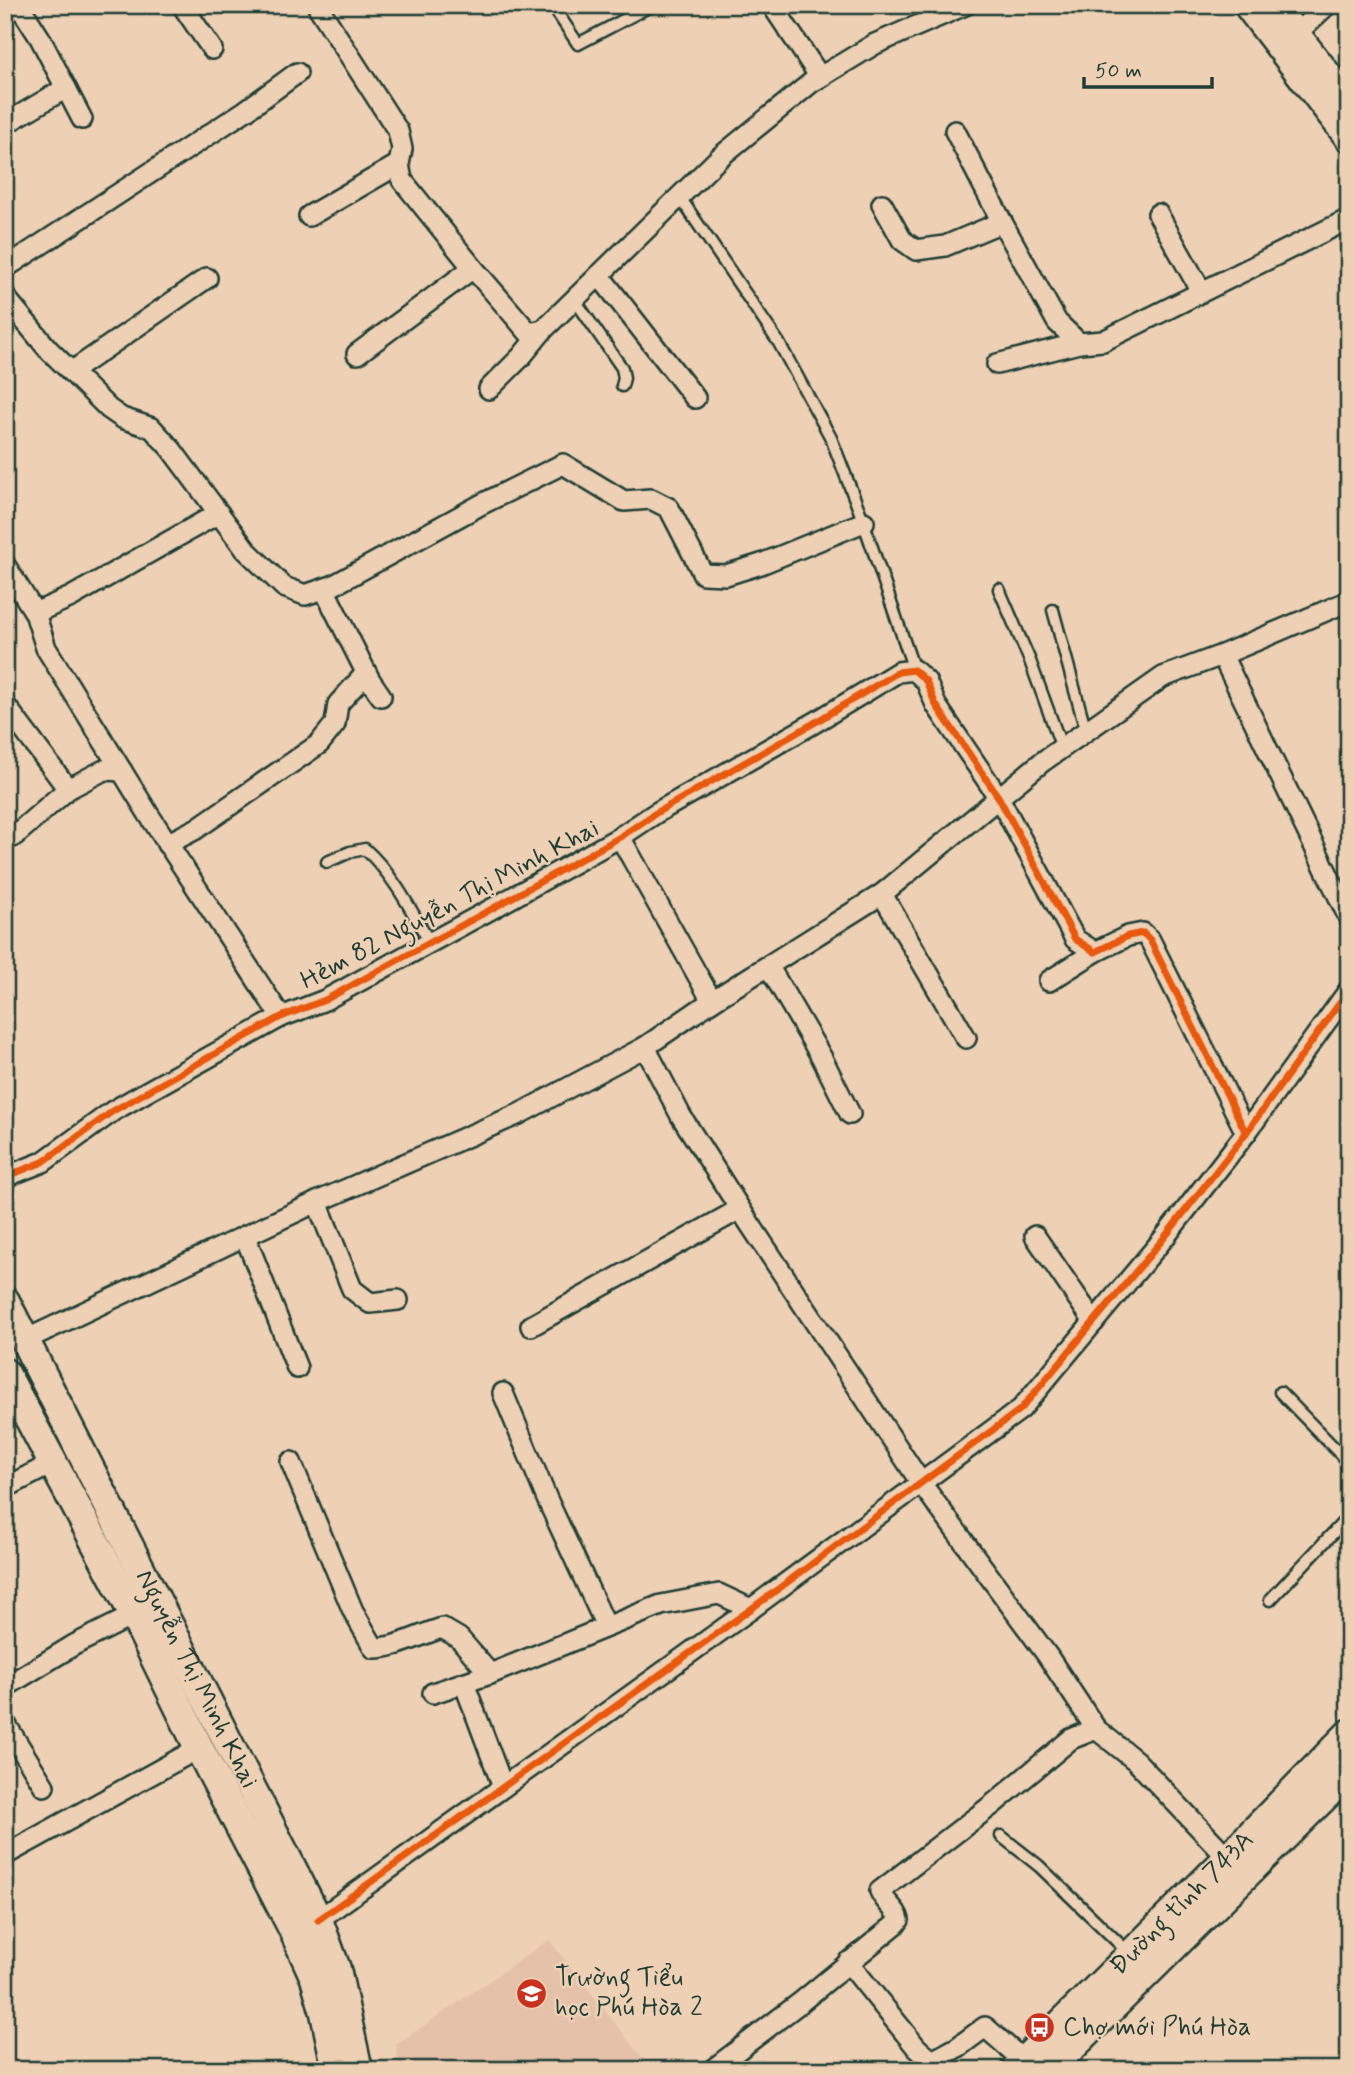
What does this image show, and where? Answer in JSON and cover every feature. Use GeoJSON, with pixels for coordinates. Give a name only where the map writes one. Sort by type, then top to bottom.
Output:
{"type":"FeatureCollection","features":[{"type":"Feature","properties":{"kind":"main road"},"geometry":{"type":"LineString","coordinates":[[1248,5],[1349,137]]}},
{"type":"Feature","properties":{"kind":"main road"},"geometry":{"type":"LineString","coordinates":[[1272,5],[1342,90]]}},
{"type":"Feature","properties":{"kind":"main road","name":"Nguyễn Thị Minh Khai"},"geometry":{"type":"LineString","coordinates":[[5,1300],[318,1920],[336,1969],[358,2070]]}},
{"type":"Feature","properties":{"kind":"main road","name":"Nguyễn Thị Minh Khai"},"geometry":{"type":"LineString","coordinates":[[5,1373],[134,1615],[292,1927],[325,2012],[337,2070]]}},
{"type":"Feature","properties":{"kind":"main road","name":"Đường tỉnh 743A"},"geometry":{"type":"LineString","coordinates":[[1030,2067],[1237,1866],[1349,1734]]}},
{"type":"Feature","properties":{"kind":"main road","name":"Đường tỉnh 743A"},"geometry":{"type":"LineString","coordinates":[[1030,2067],[1130,1954],[1349,1772]]}},
{"type":"Feature","properties":{"kind":"street"},"geometry":{"type":"LineString","coordinates":[[19,5],[40,38],[82,119]]}},
{"type":"Feature","properties":{"kind":"street"},"geometry":{"type":"LineString","coordinates":[[181,5],[212,49]]}},
{"type":"Feature","properties":{"kind":"street"},"geometry":{"type":"LineString","coordinates":[[317,5],[398,131],[402,149],[399,164],[402,180],[529,333],[543,330]]}},
{"type":"Feature","properties":{"kind":"street"},"geometry":{"type":"LineString","coordinates":[[772,5],[820,77]]}},
{"type":"Feature","properties":{"kind":"street"},"geometry":{"type":"LineString","coordinates":[[489,389],[521,358],[543,330],[720,157],[820,77],[875,44],[965,5]]}},
{"type":"Feature","properties":{"kind":"street"},"geometry":{"type":"LineString","coordinates":[[1297,37],[1299,31],[1327,5]]}},
{"type":"Feature","properties":{"kind":"street"},"geometry":{"type":"LineString","coordinates":[[5,268],[245,111],[297,73]]}},
{"type":"Feature","properties":{"kind":"street"},"geometry":{"type":"LineString","coordinates":[[5,124],[66,88]]}},
{"type":"Feature","properties":{"kind":"street"},"geometry":{"type":"LineString","coordinates":[[955,131],[1057,322],[1079,343]]}},
{"type":"Feature","properties":{"kind":"street"},"geometry":{"type":"LineString","coordinates":[[309,216],[399,164]]}},
{"type":"Feature","properties":{"kind":"street"},"geometry":{"type":"LineString","coordinates":[[882,204],[902,240],[916,250],[945,246],[1002,222]]}},
{"type":"Feature","properties":{"kind":"street"},"geometry":{"type":"LineString","coordinates":[[1158,214],[1201,291]]}},
{"type":"Feature","properties":{"kind":"street"},"geometry":{"type":"LineString","coordinates":[[997,364],[1079,343],[1103,341],[1349,219]]}},
{"type":"Feature","properties":{"kind":"street"},"geometry":{"type":"LineString","coordinates":[[357,354],[473,268]]}},
{"type":"Feature","properties":{"kind":"street"},"geometry":{"type":"LineString","coordinates":[[599,275],[695,398]]}},
{"type":"Feature","properties":{"kind":"street"},"geometry":{"type":"LineString","coordinates":[[71,372],[207,278]]}},
{"type":"Feature","properties":{"kind":"street"},"geometry":{"type":"LineString","coordinates":[[5,297],[48,349],[109,409],[122,418],[152,428],[171,449],[246,550],[284,587],[305,595],[324,589],[563,464],[624,501],[651,499],[669,508],[703,574],[726,575],[750,568],[864,522]]}},
{"type":"Feature","properties":{"kind":"street"},"geometry":{"type":"LineString","coordinates":[[35,612],[71,597],[219,513]]}},
{"type":"Feature","properties":{"kind":"street"},"geometry":{"type":"LineString","coordinates":[[5,565],[35,612],[47,648],[122,771],[281,1017]]}},
{"type":"Feature","properties":{"kind":"street"},"geometry":{"type":"LineString","coordinates":[[324,589],[366,673],[381,696]]}},
{"type":"Feature","properties":{"kind":"street"},"geometry":{"type":"LineString","coordinates":[[25,1340],[317,1202],[519,1114],[645,1048],[712,1001],[881,894],[1062,748],[1163,677],[1222,656],[1349,601]]}},
{"type":"Feature","properties":{"kind":"street"},"geometry":{"type":"LineString","coordinates":[[1222,656],[1349,918]]}},
{"type":"Feature","properties":{"kind":"street"},"geometry":{"type":"LineString","coordinates":[[914,670],[926,681],[936,705],[999,797],[1075,939],[1095,951]]}},
{"type":"Feature","properties":{"kind":"street","name":"Hẻm 82 Nguyễn Thị Minh Khai"},"geometry":{"type":"LineString","coordinates":[[5,1177],[43,1162],[113,1111],[281,1017],[325,1000],[620,837],[656,813],[898,672],[914,670]]}},
{"type":"Feature","properties":{"kind":"street"},"geometry":{"type":"LineString","coordinates":[[167,844],[196,829],[319,744],[335,724],[338,704],[366,673]]}},
{"type":"Feature","properties":{"kind":"street"},"geometry":{"type":"LineString","coordinates":[[5,705],[68,789]]}},
{"type":"Feature","properties":{"kind":"street"},"geometry":{"type":"LineString","coordinates":[[13,837],[68,789],[104,770],[122,771]]}},
{"type":"Feature","properties":{"kind":"street"},"geometry":{"type":"LineString","coordinates":[[620,837],[712,1001]]}},
{"type":"Feature","properties":{"kind":"street"},"geometry":{"type":"LineString","coordinates":[[881,894],[966,1038]]}},
{"type":"Feature","properties":{"kind":"street"},"geometry":{"type":"LineString","coordinates":[[1049,981],[1095,951],[1128,936],[1143,933],[1150,940],[1246,1133]]}},
{"type":"Feature","properties":{"kind":"street"},"geometry":{"type":"LineString","coordinates":[[769,967],[822,1058],[850,1114]]}},
{"type":"Feature","properties":{"kind":"street"},"geometry":{"type":"LineString","coordinates":[[318,1920],[751,1609],[1021,1409],[1164,1238],[1246,1133],[1349,990]]}},
{"type":"Feature","properties":{"kind":"street"},"geometry":{"type":"LineString","coordinates":[[645,1048],[681,1116],[740,1209],[921,1483],[1047,1656],[1096,1729],[1136,1761],[1237,1866]]}},
{"type":"Feature","properties":{"kind":"street"},"geometry":{"type":"LineString","coordinates":[[317,1202],[352,1289],[370,1303],[398,1300]]}},
{"type":"Feature","properties":{"kind":"street"},"geometry":{"type":"LineString","coordinates":[[531,1326],[740,1209]]}},
{"type":"Feature","properties":{"kind":"street"},"geometry":{"type":"LineString","coordinates":[[245,1236],[297,1368]]}},
{"type":"Feature","properties":{"kind":"street"},"geometry":{"type":"LineString","coordinates":[[1035,1236],[1094,1322]]}},
{"type":"Feature","properties":{"kind":"street"},"geometry":{"type":"LineString","coordinates":[[503,1393],[547,1499],[606,1626]]}},
{"type":"Feature","properties":{"kind":"street"},"geometry":{"type":"LineString","coordinates":[[290,1462],[353,1611],[374,1648],[390,1648],[415,1636],[442,1628],[459,1638],[490,1674]]}},
{"type":"Feature","properties":{"kind":"street"},"geometry":{"type":"LineString","coordinates":[[5,1488],[53,1463]]}},
{"type":"Feature","properties":{"kind":"street"},"geometry":{"type":"LineString","coordinates":[[433,1693],[490,1674],[661,1605],[719,1594],[751,1609]]}},
{"type":"Feature","properties":{"kind":"street"},"geometry":{"type":"LineString","coordinates":[[5,1686],[74,1645],[134,1615]]}},
{"type":"Feature","properties":{"kind":"street"},"geometry":{"type":"LineString","coordinates":[[464,1683],[503,1787]]}},
{"type":"Feature","properties":{"kind":"street"},"geometry":{"type":"LineString","coordinates":[[5,1723],[44,1786]]}},
{"type":"Feature","properties":{"kind":"street"},"geometry":{"type":"LineString","coordinates":[[712,2070],[801,2002],[899,1920],[880,1891],[992,1805],[1071,1739],[1096,1729]]}},
{"type":"Feature","properties":{"kind":"street"},"geometry":{"type":"LineString","coordinates":[[5,1856],[199,1748]]}},
{"type":"Feature","properties":{"kind":"street"},"geometry":{"type":"LineString","coordinates":[[848,1962],[917,2048],[932,2061],[958,2047],[985,2027],[1030,2067]]}},
{"type":"Feature","properties":{"kind":"lane"},"geometry":{"type":"LineString","coordinates":[[552,5],[578,44],[652,5]]}},
{"type":"Feature","properties":{"kind":"lane"},"geometry":{"type":"LineString","coordinates":[[679,197],[785,355],[831,438],[864,522],[914,670]]}},
{"type":"Feature","properties":{"kind":"lane"},"geometry":{"type":"LineString","coordinates":[[575,300],[622,368],[622,386]]}},
{"type":"Feature","properties":{"kind":"lane"},"geometry":{"type":"LineString","coordinates":[[999,589],[1062,748]]}},
{"type":"Feature","properties":{"kind":"lane"},"geometry":{"type":"LineString","coordinates":[[1053,610],[1086,732]]}},
{"type":"Feature","properties":{"kind":"lane"},"geometry":{"type":"LineString","coordinates":[[327,862],[365,849],[392,881],[430,943]]}},
{"type":"Feature","properties":{"kind":"lane"},"geometry":{"type":"LineString","coordinates":[[1280,1392],[1349,1463]]}},
{"type":"Feature","properties":{"kind":"lane"},"geometry":{"type":"LineString","coordinates":[[1270,1600],[1349,1516]]}},
{"type":"Feature","properties":{"kind":"lane"},"geometry":{"type":"LineString","coordinates":[[1001,1836],[1040,1866],[1130,1954]]}},
{"type":"Feature","properties":{"kind":"shaded area","name":"Trường Tiểu học Phú Hòa 2"},"geometry":{"type":"Polygon","coordinates":[[[549,1940],[652,2070],[399,2070],[396,2045],[549,1940]]]}},
{"type":"Feature","properties":{"kind":"cycle path"},"geometry":{"type":"LineString","coordinates":[[5,1177],[43,1162],[113,1111],[281,1017],[325,1000],[620,837],[656,813],[898,672],[914,670],[926,681],[936,705],[999,798],[1075,939],[1095,952],[1128,936],[1143,933],[1150,940],[1246,1133]]}},
{"type":"Feature","properties":{"kind":"cycle path"},"geometry":{"type":"LineString","coordinates":[[318,1920],[751,1609],[1021,1409],[1164,1238],[1246,1133],[1349,990]]}},
{"type":"Feature","properties":{"kind":"place","name":"Trường Tiểu học Phú Hòa 2"},"geometry":{"type":"Point","coordinates":[532,1993]}},
{"type":"Feature","properties":{"kind":"place","name":"Chợ mới Phú Hòa"},"geometry":{"type":"Point","coordinates":[1040,2028]}}]}
